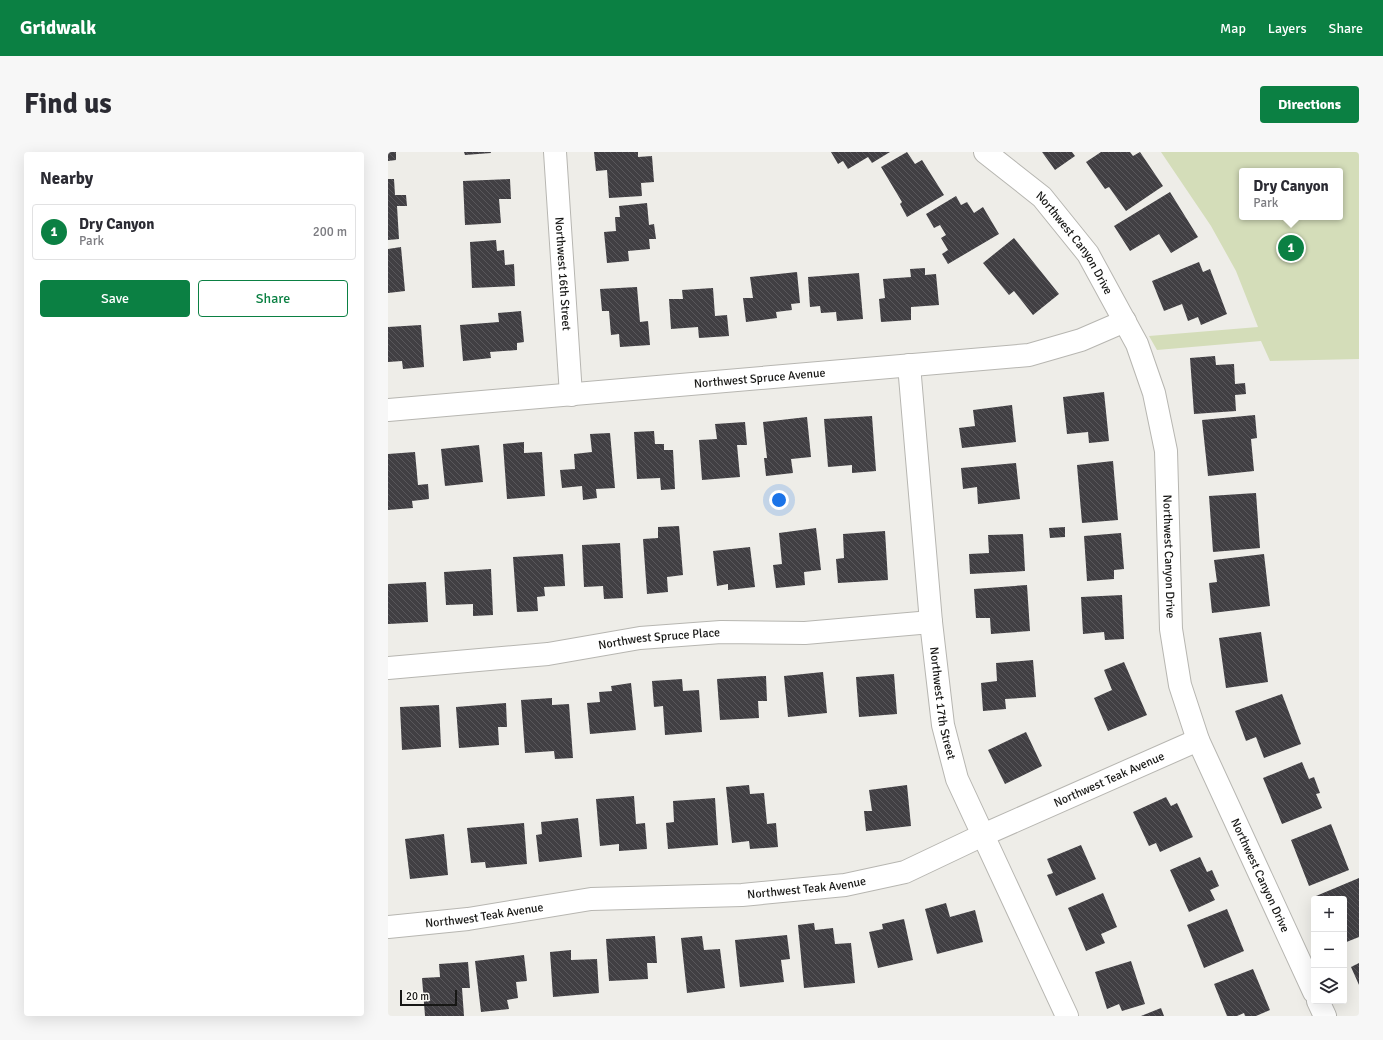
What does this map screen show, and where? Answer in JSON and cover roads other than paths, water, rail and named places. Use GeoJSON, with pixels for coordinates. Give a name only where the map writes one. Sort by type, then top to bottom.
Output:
{"type":"FeatureCollection","features":[{"type":"Feature","properties":{"kind":"street","name":"Northwest 16th Street"},"geometry":{"type":"LineString","coordinates":[[555,152],[571,394]]}},
{"type":"Feature","properties":{"kind":"street","name":"Northwest Canyon Drive"},"geometry":{"type":"LineString","coordinates":[[985,152],[1042,198],[1088,254],[1137,344],[1154,393],[1166,451],[1171,629],[1180,685],[1198,740],[1311,985]]}},
{"type":"Feature","properties":{"kind":"street","name":"Northwest Spruce Avenue"},"geometry":{"type":"LineString","coordinates":[[388,410],[1029,355],[1081,340],[1125,321]]}},
{"type":"Feature","properties":{"kind":"street","name":"Northwest 17th Street"},"geometry":{"type":"LineString","coordinates":[[909,365],[932,622],[943,725],[957,779],[1067,1016]]}},
{"type":"Feature","properties":{"kind":"street","name":"Northwest Spruce Place"},"geometry":{"type":"LineString","coordinates":[[388,668],[548,654],[640,638],[721,632],[805,634],[932,622]]}},
{"type":"Feature","properties":{"kind":"street","name":"Northwest Teak Avenue"},"geometry":{"type":"LineString","coordinates":[[388,927],[468,919],[591,899],[742,895],[845,885],[905,872],[983,835],[1198,740]]}},
{"type":"Feature","properties":{"kind":"street"},"geometry":{"type":"LineString","coordinates":[[1319,1004],[1325,1016]]}},
{"type":"Feature","properties":{"kind":"place","name":"Dry Canyon"},"geometry":{"type":"Point","coordinates":[1291,248]}}]}
